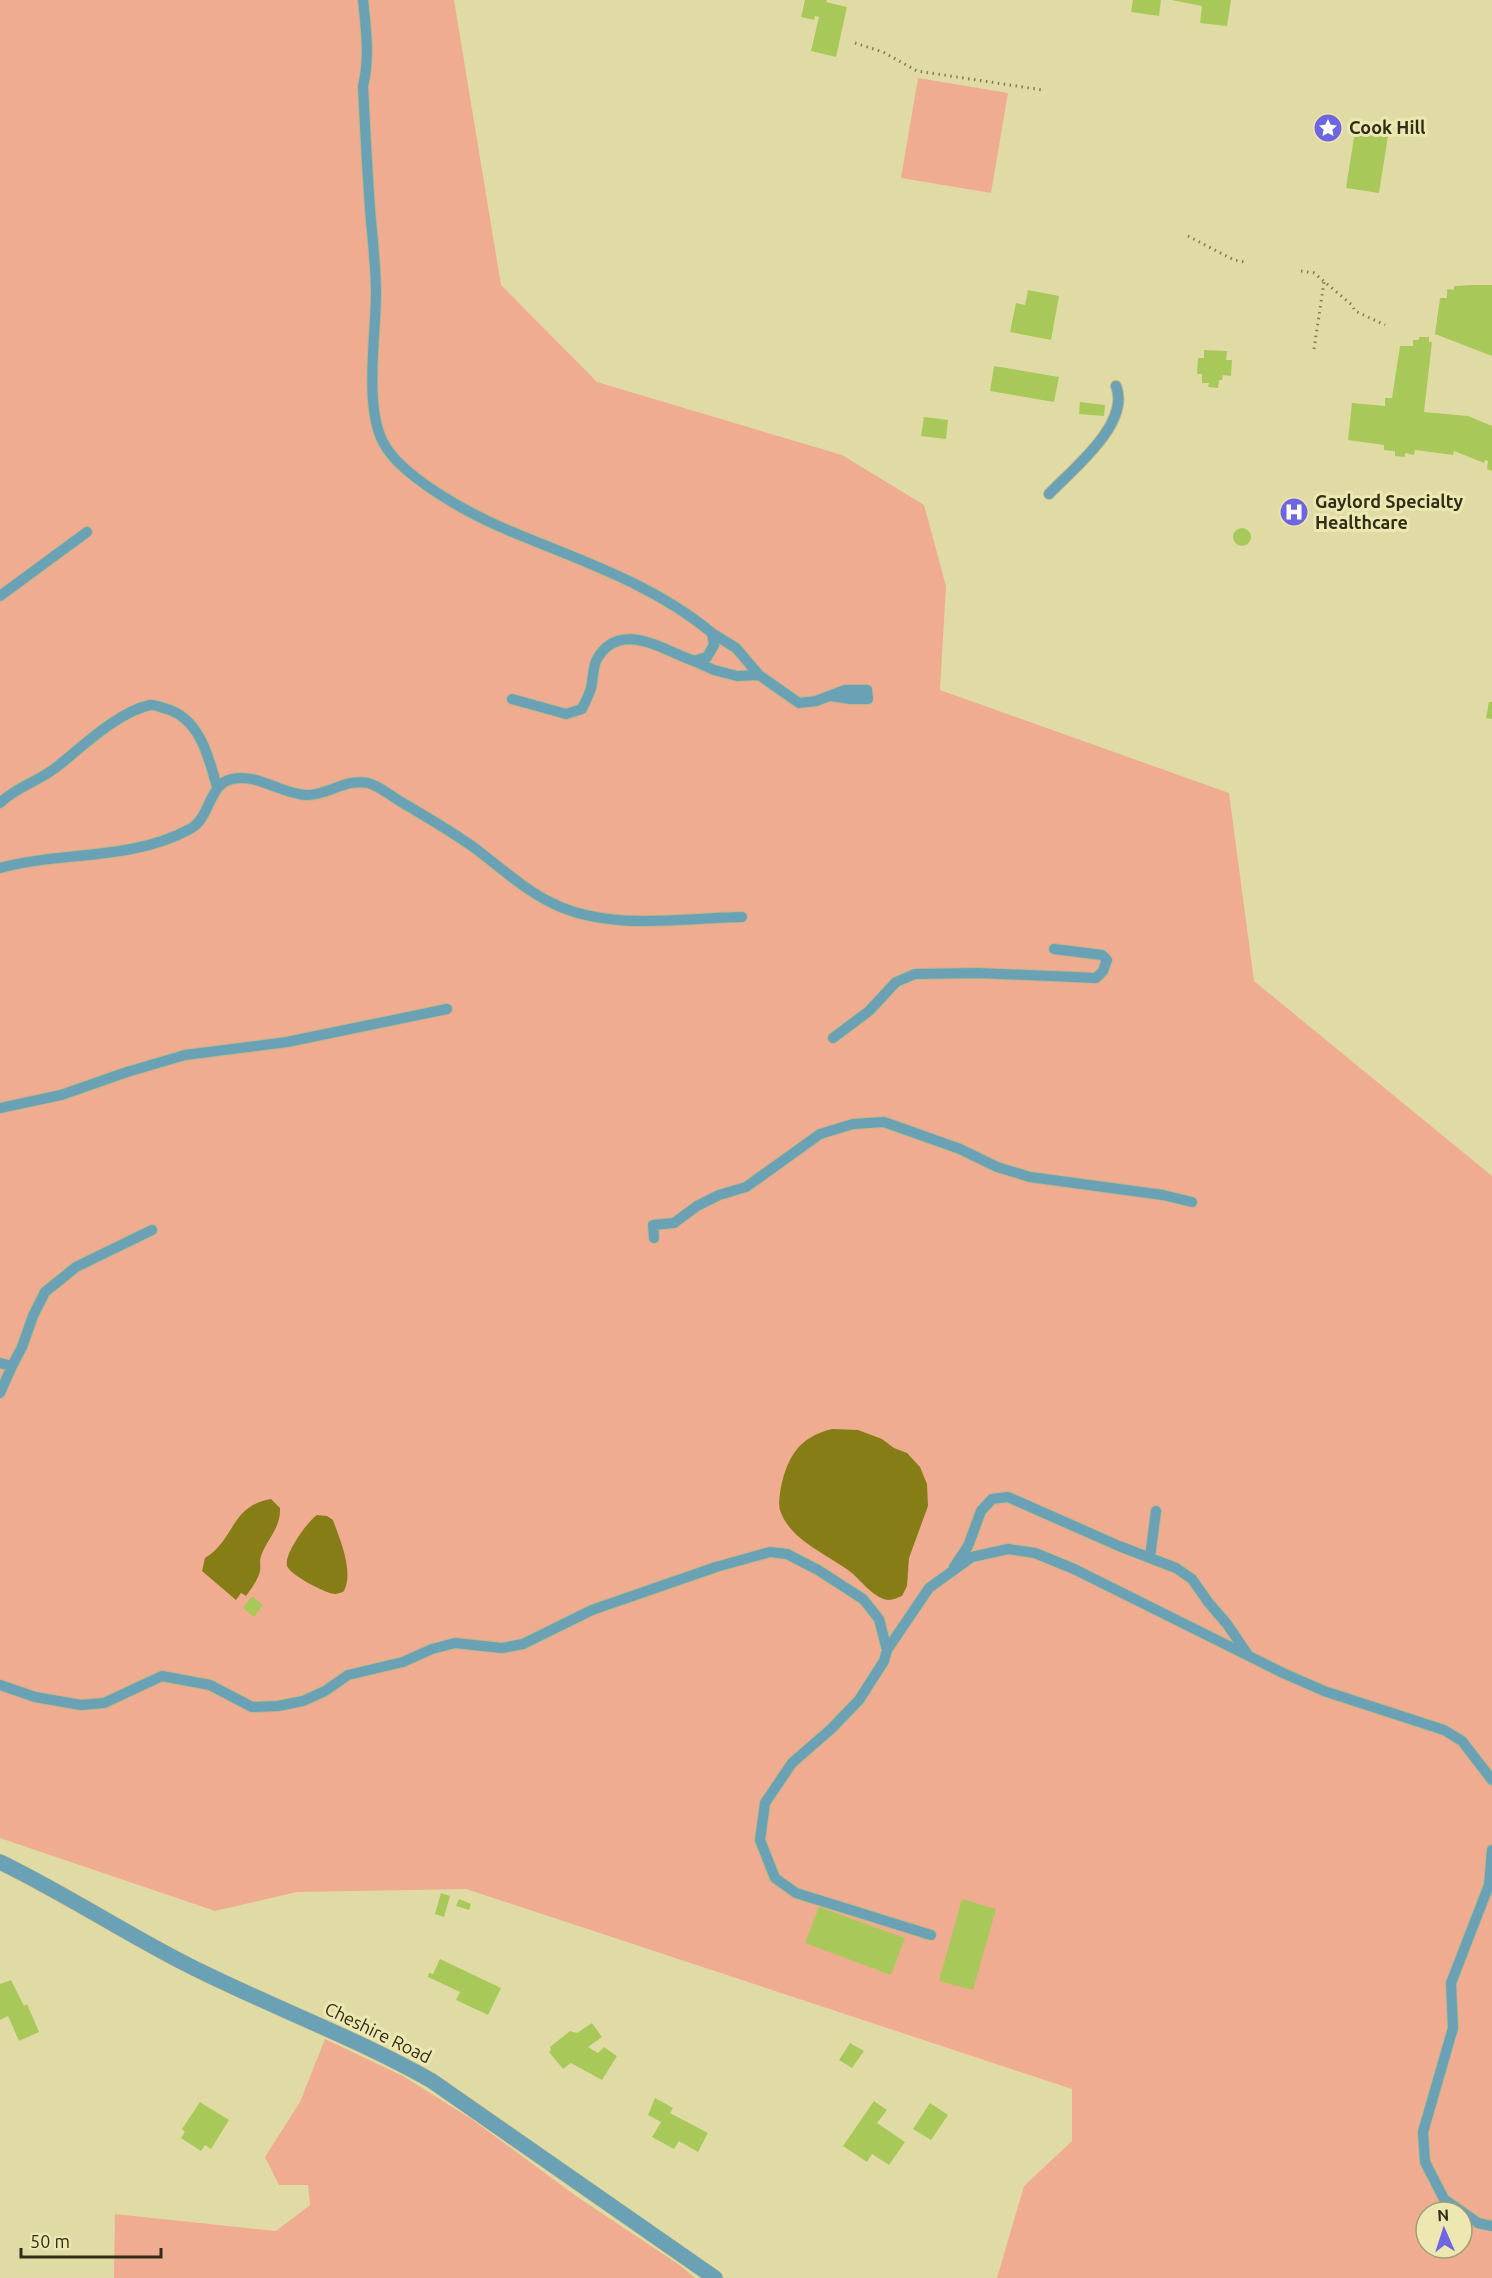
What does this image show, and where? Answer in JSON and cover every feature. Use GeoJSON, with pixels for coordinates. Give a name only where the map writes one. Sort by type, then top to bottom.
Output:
{"type":"FeatureCollection","features":[{"type":"Feature","properties":{"kind":"street","name":"Cheshire Road"},"geometry":{"type":"LineString","coordinates":[[0,1862],[180,1961],[252,1996],[360,2043],[432,2081],[715,2278]]}},
{"type":"Feature","properties":{"kind":"lane"},"geometry":{"type":"LineString","coordinates":[[363,0],[367,39],[366,72],[363,86],[376,293],[373,387],[377,426],[383,443],[398,461],[459,508],[502,528],[578,557],[654,592],[736,648],[759,675],[799,703],[831,696]]}},
{"type":"Feature","properties":{"kind":"lane"},"geometry":{"type":"LineString","coordinates":[[1049,494],[1107,432],[1117,412],[1120,397],[1116,386]]}},
{"type":"Feature","properties":{"kind":"lane"},"geometry":{"type":"LineString","coordinates":[[0,596],[87,531]]}},
{"type":"Feature","properties":{"kind":"lane"},"geometry":{"type":"LineString","coordinates":[[694,661],[707,657],[714,645],[712,633]]}},
{"type":"Feature","properties":{"kind":"lane"},"geometry":{"type":"LineString","coordinates":[[512,699],[566,714],[582,709],[590,691],[596,662],[609,644],[622,639],[642,640],[714,670],[737,676],[759,675]]}},
{"type":"Feature","properties":{"kind":"lane"},"geometry":{"type":"LineString","coordinates":[[0,803],[10,793],[53,770],[127,714],[152,705],[177,712],[195,729],[208,755],[217,787]]}},
{"type":"Feature","properties":{"kind":"lane"},"geometry":{"type":"LineString","coordinates":[[0,868],[20,863],[85,857],[142,847],[191,829],[201,820],[217,787],[229,779],[245,778],[306,795],[348,783],[369,783],[473,847],[552,904],[578,914],[612,921],[742,917]]}},
{"type":"Feature","properties":{"kind":"lane"},"geometry":{"type":"LineString","coordinates":[[832,1038],[869,1011],[896,982],[915,974],[978,973],[1096,978],[1103,970],[1107,960],[1102,955],[1054,949]]}},
{"type":"Feature","properties":{"kind":"lane"},"geometry":{"type":"LineString","coordinates":[[0,1108],[61,1095],[185,1055],[286,1042],[447,1009]]}},
{"type":"Feature","properties":{"kind":"lane"},"geometry":{"type":"LineString","coordinates":[[654,1238],[653,1225],[674,1223],[704,1203],[746,1187],[820,1134],[853,1124],[884,1122],[960,1149],[997,1167],[1030,1177],[1163,1194],[1192,1202]]}},
{"type":"Feature","properties":{"kind":"lane"},"geometry":{"type":"LineString","coordinates":[[0,1393],[45,1292],[76,1267],[152,1230]]}},
{"type":"Feature","properties":{"kind":"lane"},"geometry":{"type":"LineString","coordinates":[[0,1363],[12,1366]]}},
{"type":"Feature","properties":{"kind":"lane"},"geometry":{"type":"LineString","coordinates":[[952,1570],[968,1546],[981,1511],[992,1499],[1008,1497],[1119,1546],[1176,1568],[1192,1579],[1227,1623],[1249,1657]]}},
{"type":"Feature","properties":{"kind":"lane"},"geometry":{"type":"LineString","coordinates":[[1150,1557],[1156,1511]]}},
{"type":"Feature","properties":{"kind":"lane"},"geometry":{"type":"LineString","coordinates":[[931,1935],[796,1893],[775,1878],[760,1840],[765,1803],[792,1763],[831,1729],[859,1700],[884,1661],[887,1650],[929,1588],[972,1557],[1008,1549],[1035,1553],[1074,1569],[1249,1657],[1324,1691],[1444,1730],[1462,1741],[1492,1780]]}},
{"type":"Feature","properties":{"kind":"lane"},"geometry":{"type":"LineString","coordinates":[[0,1685],[35,1697],[81,1705],[104,1703],[162,1676],[210,1685],[252,1707],[278,1706],[303,1701],[348,1676],[403,1662],[432,1648],[455,1643],[502,1648],[523,1644],[592,1610],[716,1567],[770,1552],[787,1554],[818,1570],[863,1599],[879,1620],[887,1650]]}},
{"type":"Feature","properties":{"kind":"lane"},"geometry":{"type":"LineString","coordinates":[[1492,1850],[1489,1884],[1451,1983],[1453,2028],[1423,2132],[1425,2162],[1444,2199],[1478,2223],[1492,2226]]}},
{"type":"Feature","properties":{"kind":"path"},"geometry":{"type":"LineString","coordinates":[[855,44],[883,52],[917,71],[1043,90]]}},
{"type":"Feature","properties":{"kind":"path"},"geometry":{"type":"LineString","coordinates":[[1188,236],[1234,260],[1245,262]]}},
{"type":"Feature","properties":{"kind":"path"},"geometry":{"type":"LineString","coordinates":[[1301,271],[1314,273],[1352,305],[1355,311],[1385,325]]}},
{"type":"Feature","properties":{"kind":"path"},"geometry":{"type":"LineString","coordinates":[[1314,348],[1324,281]]}},
{"type":"Feature","properties":{"kind":"shaded area"},"geometry":{"type":"Polygon","coordinates":[[[0,0],[454,0],[501,285],[597,382],[842,455],[924,505],[946,586],[940,690],[1229,793],[1254,981],[1492,1176],[1492,2278],[997,2278],[1024,2186],[1072,2141],[1072,2089],[466,1889],[297,1892],[215,1911],[0,1838],[0,0]]]}},
{"type":"Feature","properties":{"kind":"shaded area"},"geometry":{"type":"Polygon","coordinates":[[[918,78],[1008,93],[991,193],[901,178],[918,78]]]}},
{"type":"Feature","properties":{"kind":"shaded area"},"geometry":{"type":"Polygon","coordinates":[[[832,1429],[858,1430],[882,1439],[894,1448],[907,1453],[920,1467],[927,1484],[928,1506],[909,1558],[907,1586],[902,1596],[889,1600],[874,1593],[852,1573],[801,1539],[785,1521],[780,1510],[779,1502],[784,1476],[797,1449],[812,1437],[832,1429]]]}},
{"type":"Feature","properties":{"kind":"shaded area"},"geometry":{"type":"Polygon","coordinates":[[[271,1499],[280,1508],[278,1522],[261,1556],[260,1571],[256,1581],[246,1596],[241,1593],[236,1600],[202,1571],[205,1558],[215,1551],[240,1516],[258,1503],[271,1499]]]}},
{"type":"Feature","properties":{"kind":"shaded area"},"geometry":{"type":"Polygon","coordinates":[[[317,1515],[327,1516],[333,1520],[345,1556],[347,1583],[344,1591],[335,1594],[309,1583],[287,1566],[289,1554],[297,1539],[317,1515]]]}},
{"type":"Feature","properties":{"kind":"shaded area"},"geometry":{"type":"Polygon","coordinates":[[[325,2039],[403,2076],[473,2120],[576,2196],[681,2266],[695,2278],[114,2278],[115,2214],[276,2231],[310,2205],[308,2185],[279,2185],[265,2157],[300,2102],[325,2039]]]}},
{"type":"Feature","properties":{"kind":"building"},"geometry":{"type":"Polygon","coordinates":[[[805,0],[827,0],[826,2],[847,7],[836,57],[811,51],[819,17],[815,16],[814,20],[801,17],[805,0]]]}},
{"type":"Feature","properties":{"kind":"building"},"geometry":{"type":"Polygon","coordinates":[[[1133,0],[1161,0],[1159,16],[1131,12],[1133,0]]]}},
{"type":"Feature","properties":{"kind":"building"},"geometry":{"type":"Polygon","coordinates":[[[1171,0],[1231,0],[1227,26],[1200,23],[1202,6],[1171,0]]]}},
{"type":"Feature","properties":{"kind":"building"},"geometry":{"type":"Polygon","coordinates":[[[1355,131],[1388,136],[1379,193],[1346,188],[1355,131]]]}},
{"type":"Feature","properties":{"kind":"building"},"geometry":{"type":"Polygon","coordinates":[[[1492,285],[1492,356],[1435,334],[1440,298],[1447,298],[1447,289],[1454,290],[1454,286],[1492,285]]]}},
{"type":"Feature","properties":{"kind":"building"},"geometry":{"type":"Polygon","coordinates":[[[1028,290],[1059,296],[1051,340],[1010,332],[1016,303],[1025,305],[1028,290]]]}},
{"type":"Feature","properties":{"kind":"building"},"geometry":{"type":"Polygon","coordinates":[[[1419,337],[1429,337],[1429,342],[1432,342],[1424,412],[1468,416],[1492,426],[1492,471],[1487,469],[1488,461],[1485,460],[1484,463],[1454,451],[1453,455],[1415,450],[1414,455],[1405,453],[1405,457],[1395,456],[1395,451],[1384,450],[1384,445],[1348,440],[1352,403],[1385,406],[1385,398],[1392,398],[1400,346],[1413,346],[1413,340],[1419,340],[1419,337]]]}},
{"type":"Feature","properties":{"kind":"building"},"geometry":{"type":"Polygon","coordinates":[[[1204,350],[1227,351],[1226,360],[1232,360],[1231,376],[1223,375],[1222,380],[1219,380],[1218,388],[1208,387],[1209,383],[1202,383],[1202,374],[1197,374],[1198,358],[1204,358],[1204,350]]]}},
{"type":"Feature","properties":{"kind":"building"},"geometry":{"type":"Polygon","coordinates":[[[994,366],[1059,377],[1054,402],[990,391],[994,366]]]}},
{"type":"Feature","properties":{"kind":"building"},"geometry":{"type":"Polygon","coordinates":[[[1080,402],[1105,405],[1104,416],[1079,414],[1080,402]]]}},
{"type":"Feature","properties":{"kind":"building"},"geometry":{"type":"Polygon","coordinates":[[[924,417],[948,420],[946,439],[921,436],[924,417]]]}},
{"type":"Feature","properties":{"kind":"building"},"geometry":{"type":"Polygon","coordinates":[[[1242,528],[1248,531],[1251,537],[1248,543],[1242,546],[1236,543],[1233,537],[1236,531],[1242,528]]]}},
{"type":"Feature","properties":{"kind":"building"},"geometry":{"type":"Polygon","coordinates":[[[1489,702],[1492,702],[1492,719],[1486,718],[1489,702]]]}},
{"type":"Feature","properties":{"kind":"building"},"geometry":{"type":"Polygon","coordinates":[[[252,1596],[263,1605],[254,1617],[243,1608],[252,1596]]]}},
{"type":"Feature","properties":{"kind":"building"},"geometry":{"type":"Polygon","coordinates":[[[441,1893],[450,1896],[444,1917],[435,1914],[441,1893]]]}},
{"type":"Feature","properties":{"kind":"building"},"geometry":{"type":"Polygon","coordinates":[[[459,1899],[471,1904],[469,1910],[456,1906],[459,1899]]]}},
{"type":"Feature","properties":{"kind":"building"},"geometry":{"type":"Polygon","coordinates":[[[962,1899],[996,1909],[973,1990],[939,1981],[962,1899]]]}},
{"type":"Feature","properties":{"kind":"building"},"geometry":{"type":"Polygon","coordinates":[[[819,1907],[905,1938],[891,1975],[805,1943],[819,1907]]]}},
{"type":"Feature","properties":{"kind":"building"},"geometry":{"type":"Polygon","coordinates":[[[440,1959],[501,1988],[488,2015],[456,2000],[460,1992],[428,1977],[429,1973],[433,1974],[440,1959]]]}},
{"type":"Feature","properties":{"kind":"building"},"geometry":{"type":"Polygon","coordinates":[[[11,1980],[24,2006],[27,2004],[39,2032],[19,2041],[8,2016],[0,2020],[0,1984],[11,1980]]]}},
{"type":"Feature","properties":{"kind":"building"},"geometry":{"type":"Polygon","coordinates":[[[592,2023],[602,2037],[588,2047],[598,2053],[604,2047],[617,2056],[602,2080],[571,2063],[563,2069],[549,2052],[550,2047],[570,2031],[577,2033],[592,2023]]]}},
{"type":"Feature","properties":{"kind":"building"},"geometry":{"type":"Polygon","coordinates":[[[850,2043],[864,2051],[852,2068],[839,2060],[850,2043]]]}},
{"type":"Feature","properties":{"kind":"building"},"geometry":{"type":"Polygon","coordinates":[[[655,2098],[673,2108],[670,2113],[708,2133],[698,2152],[679,2141],[674,2149],[652,2137],[661,2122],[648,2115],[655,2098]]]}},
{"type":"Feature","properties":{"kind":"building"},"geometry":{"type":"Polygon","coordinates":[[[874,2101],[887,2110],[877,2123],[905,2142],[889,2165],[872,2154],[867,2162],[843,2146],[874,2101]]]}},
{"type":"Feature","properties":{"kind":"building"},"geometry":{"type":"Polygon","coordinates":[[[200,2102],[229,2120],[211,2149],[205,2145],[201,2151],[181,2138],[185,2132],[182,2129],[200,2102]]]}},
{"type":"Feature","properties":{"kind":"building"},"geometry":{"type":"Polygon","coordinates":[[[930,2103],[948,2115],[931,2140],[913,2129],[930,2103]]]}},
{"type":"Feature","properties":{"kind":"place","name":"Cook Hill"},"geometry":{"type":"Point","coordinates":[1328,128]}},
{"type":"Feature","properties":{"kind":"place","name":"Gaylord Specialty Healthcare"},"geometry":{"type":"Point","coordinates":[1294,512]}}]}
